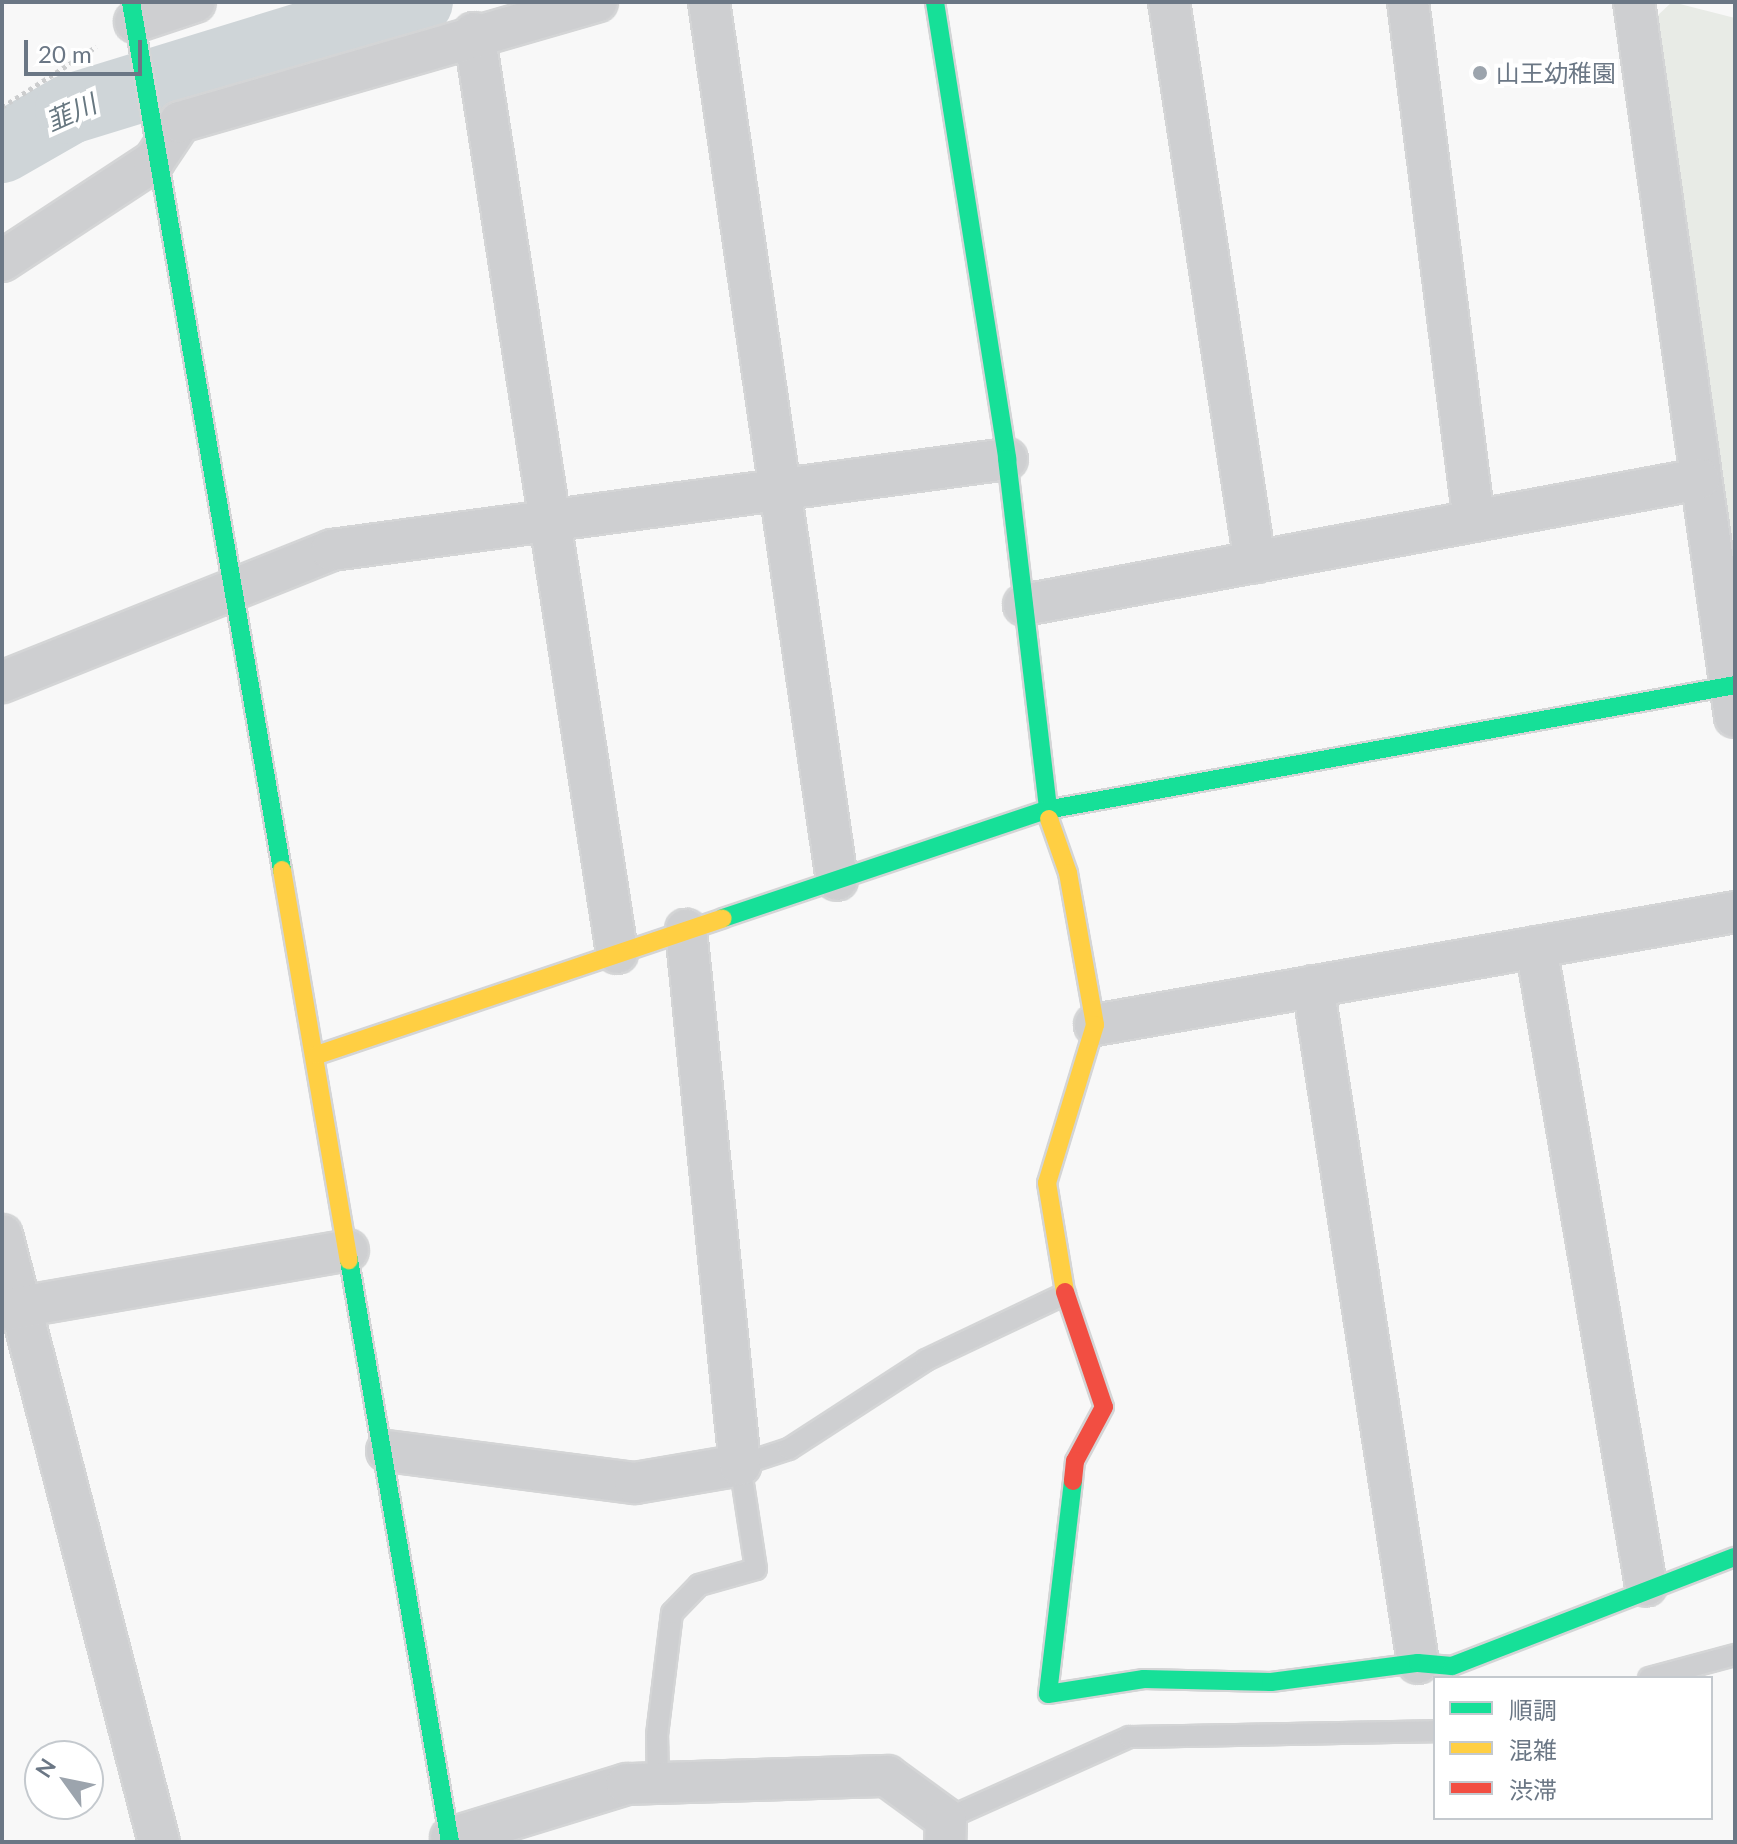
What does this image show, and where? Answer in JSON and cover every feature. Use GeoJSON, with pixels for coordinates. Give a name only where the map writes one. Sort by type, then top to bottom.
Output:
{"type":"FeatureCollection","features":[{"type":"Feature","properties":{"kind":"street"},"geometry":{"type":"LineString","coordinates":[[195,2],[134,21],[150,115],[154,161],[234,587],[317,1055],[348,1250],[387,1451],[450,1840],[627,1784],[887,1776],[946,1831]]}},
{"type":"Feature","properties":{"kind":"street"},"geometry":{"type":"LineString","coordinates":[[2,261],[154,161],[180,122],[474,33],[597,2]]}},
{"type":"Feature","properties":{"kind":"street"},"geometry":{"type":"LineString","coordinates":[[709,2],[837,880]]}},
{"type":"Feature","properties":{"kind":"street"},"geometry":{"type":"LineString","coordinates":[[935,2],[1007,459],[1046,810],[1068,873],[1095,1025],[1047,1183],[1065,1294],[1104,1407],[1075,1461],[1048,1694],[1144,1679],[1271,1682],[1418,1663],[1452,1666],[1646,1586],[1735,1557]]}},
{"type":"Feature","properties":{"kind":"street"},"geometry":{"type":"LineString","coordinates":[[1169,2],[1255,562]]}},
{"type":"Feature","properties":{"kind":"street"},"geometry":{"type":"LineString","coordinates":[[1408,2],[1474,521]]}},
{"type":"Feature","properties":{"kind":"street"},"geometry":{"type":"LineString","coordinates":[[317,1055],[1046,810],[1733,696],[1699,479],[1634,2]]}},
{"type":"Feature","properties":{"kind":"street"},"geometry":{"type":"LineString","coordinates":[[474,33],[617,953]]}},
{"type":"Feature","properties":{"kind":"street"},"geometry":{"type":"LineString","coordinates":[[2,682],[332,550],[1007,459]]}},
{"type":"Feature","properties":{"kind":"street"},"geometry":{"type":"LineString","coordinates":[[1024,605],[1699,479]]}},
{"type":"Feature","properties":{"kind":"street"},"geometry":{"type":"LineString","coordinates":[[1095,1025],[1735,912]]}},
{"type":"Feature","properties":{"kind":"street"},"geometry":{"type":"LineString","coordinates":[[387,1451],[635,1483],[740,1465],[686,930]]}},
{"type":"Feature","properties":{"kind":"street"},"geometry":{"type":"LineString","coordinates":[[1536,947],[1646,1586]]}},
{"type":"Feature","properties":{"kind":"street"},"geometry":{"type":"LineString","coordinates":[[1313,986],[1418,1663]]}},
{"type":"Feature","properties":{"kind":"street"},"geometry":{"type":"LineString","coordinates":[[2,1235],[12,1307],[159,1842]]}},
{"type":"Feature","properties":{"kind":"street"},"geometry":{"type":"LineString","coordinates":[[12,1307],[348,1250]]}},
{"type":"Feature","properties":{"kind":"lane"},"geometry":{"type":"LineString","coordinates":[[658,1785],[672,1613],[699,1585],[756,1569],[740,1465],[789,1449],[926,1360],[1065,1294]]}},
{"type":"Feature","properties":{"kind":"lane"},"geometry":{"type":"LineString","coordinates":[[1656,1676],[1735,1655]]}},
{"type":"Feature","properties":{"kind":"lane"},"geometry":{"type":"LineString","coordinates":[[946,1831],[1129,1737],[1433,1731]]}},
{"type":"Feature","properties":{"kind":"path"},"geometry":{"type":"LineString","coordinates":[[2,107],[134,21]]}},
{"type":"Feature","properties":{"kind":"shaded area"},"geometry":{"type":"Polygon","coordinates":[[[1672,2],[1735,18],[1735,559],[1657,16],[1672,2]]]}},
{"type":"Feature","properties":{"kind":"waterway","name":"韮川"},"geometry":{"type":"LineString","coordinates":[[2,148],[70,109],[418,2]]}},
{"type":"Feature","properties":{"kind":"traffic: fast"},"geometry":{"type":"LineString","coordinates":[[131,2],[282,870]]}},
{"type":"Feature","properties":{"kind":"traffic: fast"},"geometry":{"type":"LineString","coordinates":[[935,2],[1007,459],[1049,819]]}},
{"type":"Feature","properties":{"kind":"traffic: fast"},"geometry":{"type":"LineString","coordinates":[[723,918],[1046,810],[1735,685]]}},
{"type":"Feature","properties":{"kind":"traffic: fast"},"geometry":{"type":"LineString","coordinates":[[349,1260],[450,1842]]}},
{"type":"Feature","properties":{"kind":"traffic: fast"},"geometry":{"type":"LineString","coordinates":[[1073,1481],[1048,1694],[1144,1679],[1271,1682],[1418,1663],[1452,1666],[1735,1557]]}},
{"type":"Feature","properties":{"kind":"traffic: slow"},"geometry":{"type":"LineString","coordinates":[[1049,819],[1068,873],[1095,1025],[1047,1183],[1065,1292]]}},
{"type":"Feature","properties":{"kind":"traffic: slow"},"geometry":{"type":"LineString","coordinates":[[282,870],[349,1260]]}},
{"type":"Feature","properties":{"kind":"traffic: slow"},"geometry":{"type":"LineString","coordinates":[[317,1055],[723,918]]}},
{"type":"Feature","properties":{"kind":"traffic: jam"},"geometry":{"type":"LineString","coordinates":[[1065,1292],[1104,1407],[1075,1461],[1073,1481]]}},
{"type":"Feature","properties":{"kind":"place","name":"山王幼稚園"},"geometry":{"type":"Point","coordinates":[1480,73]}}]}
